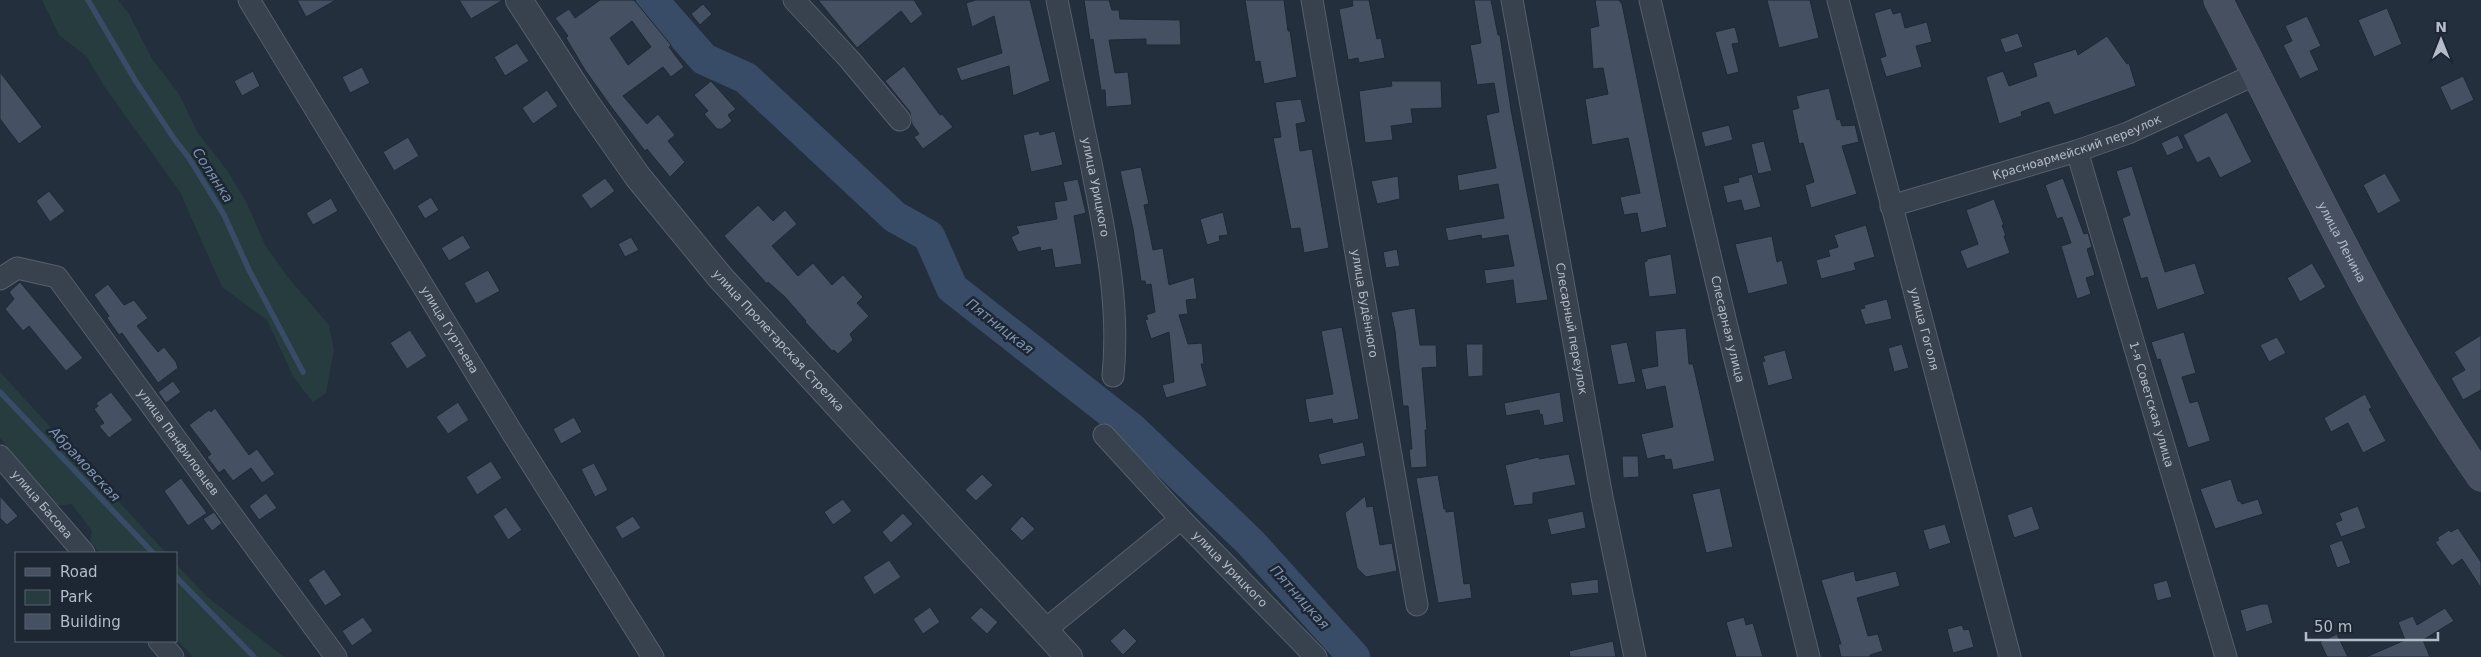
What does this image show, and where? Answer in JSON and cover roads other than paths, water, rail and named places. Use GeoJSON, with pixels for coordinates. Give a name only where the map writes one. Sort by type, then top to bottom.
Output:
{"type":"FeatureCollection","features":[{"type":"Feature","properties":{"kind":"main road","name":"улица Ленина"},"geometry":{"type":"LineString","coordinates":[[2218,0],[2380,312],[2445,423],[2481,477]]}},
{"type":"Feature","properties":{"kind":"street","name":"улица Гуртьева"},"geometry":{"type":"LineString","coordinates":[[250,0],[513,434],[653,657]]}},
{"type":"Feature","properties":{"kind":"street","name":"улица Пролетарская Стрелка"},"geometry":{"type":"LineString","coordinates":[[519,0],[586,103],[674,223],[812,379],[1069,657]]}},
{"type":"Feature","properties":{"kind":"street"},"geometry":{"type":"LineString","coordinates":[[794,0],[849,59],[900,120]]}},
{"type":"Feature","properties":{"kind":"street","name":"улица Урицкого"},"geometry":{"type":"LineString","coordinates":[[1057,0],[1113,283],[1116,317],[1113,376]]}},
{"type":"Feature","properties":{"kind":"street","name":"улица Будённого"},"geometry":{"type":"LineString","coordinates":[[1312,0],[1417,605]]}},
{"type":"Feature","properties":{"kind":"street","name":"Слесарный переулок"},"geometry":{"type":"LineString","coordinates":[[1512,0],[1602,497],[1635,657]]}},
{"type":"Feature","properties":{"kind":"street","name":"Слесарная улица"},"geometry":{"type":"LineString","coordinates":[[1650,0],[1726,323],[1809,657]]}},
{"type":"Feature","properties":{"kind":"street","name":"улица Гоголя"},"geometry":{"type":"LineString","coordinates":[[1838,0],[2010,657]]}},
{"type":"Feature","properties":{"kind":"street","name":"Красноармейский переулок"},"geometry":{"type":"LineString","coordinates":[[1891,206],[2077,151],[2184,109],[2256,74]]}},
{"type":"Feature","properties":{"kind":"street","name":"1-я Советская улица"},"geometry":{"type":"LineString","coordinates":[[2077,151],[2226,657]]}},
{"type":"Feature","properties":{"kind":"street","name":"улица Панфиловцев"},"geometry":{"type":"LineString","coordinates":[[0,279],[17,268],[57,277],[336,657]]}},
{"type":"Feature","properties":{"kind":"street","name":"улица Урицкого"},"geometry":{"type":"LineString","coordinates":[[1104,435],[1181,519],[1316,657]]}},
{"type":"Feature","properties":{"kind":"street","name":"улица Басова"},"geometry":{"type":"LineString","coordinates":[[0,456],[83,552]]}},
{"type":"Feature","properties":{"kind":"street"},"geometry":{"type":"LineString","coordinates":[[1045,630],[1181,519]]}},
{"type":"Feature","properties":{"kind":"street"},"geometry":{"type":"LineString","coordinates":[[160,642],[173,657]]}},
{"type":"Feature","properties":{"kind":"waterway","name":"Солянка"},"geometry":{"type":"LineString","coordinates":[[88,0],[135,80],[189,158],[224,215],[249,270],[303,372]]}},
{"type":"Feature","properties":{"kind":"waterway","name":"Пятницкая"},"geometry":{"type":"LineString","coordinates":[[652,0],[704,59],[746,78],[895,217],[929,236],[952,288],[1132,429],[1251,543],[1354,657]]}},
{"type":"Feature","properties":{"kind":"waterway","name":"Абрамовская"},"geometry":{"type":"LineString","coordinates":[[0,392],[152,552]]}},
{"type":"Feature","properties":{"kind":"waterway","name":"Абрамовская"},"geometry":{"type":"LineString","coordinates":[[178,579],[254,657]]}}]}
